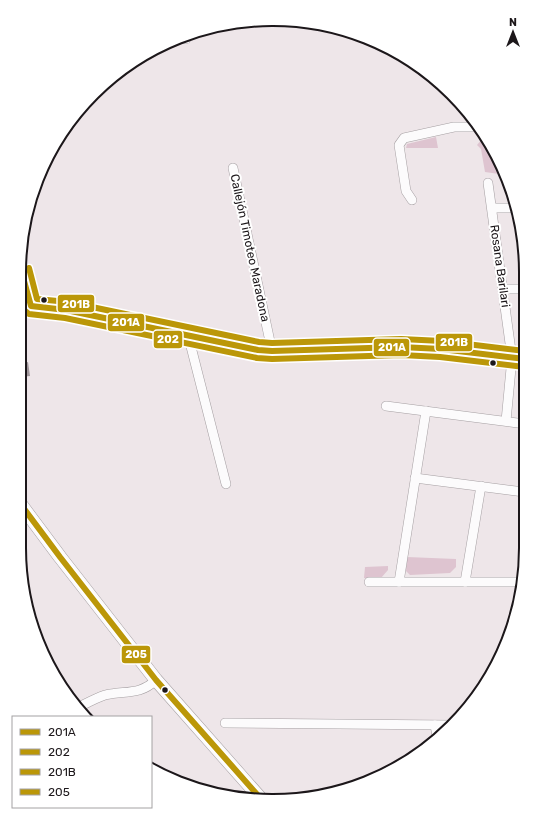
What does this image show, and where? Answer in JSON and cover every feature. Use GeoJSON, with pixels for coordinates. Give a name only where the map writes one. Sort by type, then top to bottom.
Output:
{"type":"FeatureCollection","features":[{"type":"Feature","properties":{"kind":"street"},"geometry":{"type":"LineString","coordinates":[[412,200],[406,191],[399,145],[404,138],[454,127],[471,127]]}},
{"type":"Feature","properties":{"kind":"street","name":"Callejón Timoteo Maradona"},"geometry":{"type":"LineString","coordinates":[[233,168],[272,351]]}},
{"type":"Feature","properties":{"kind":"street","name":"Rosana Barilari"},"geometry":{"type":"LineString","coordinates":[[488,183],[512,358],[506,421]]}},
{"type":"Feature","properties":{"kind":"street"},"geometry":{"type":"LineString","coordinates":[[492,208],[511,208]]}},
{"type":"Feature","properties":{"kind":"street"},"geometry":{"type":"LineString","coordinates":[[26,288],[31,306]]}},
{"type":"Feature","properties":{"kind":"street"},"geometry":{"type":"LineString","coordinates":[[503,289],[519,289]]}},
{"type":"Feature","properties":{"kind":"street"},"geometry":{"type":"LineString","coordinates":[[26,307],[31,306],[66,310],[258,350],[272,351],[401,347],[441,349],[519,359]]}},
{"type":"Feature","properties":{"kind":"street"},"geometry":{"type":"LineString","coordinates":[[188,335],[226,484]]}},
{"type":"Feature","properties":{"kind":"street"},"geometry":{"type":"LineString","coordinates":[[386,406],[519,423]]}},
{"type":"Feature","properties":{"kind":"street"},"geometry":{"type":"LineString","coordinates":[[400,582],[426,411]]}},
{"type":"Feature","properties":{"kind":"street"},"geometry":{"type":"LineString","coordinates":[[416,478],[519,491]]}},
{"type":"Feature","properties":{"kind":"street"},"geometry":{"type":"LineString","coordinates":[[464,582],[481,486]]}},
{"type":"Feature","properties":{"kind":"street"},"geometry":{"type":"LineString","coordinates":[[26,511],[156,680],[256,793]]}},
{"type":"Feature","properties":{"kind":"street"},"geometry":{"type":"LineString","coordinates":[[369,582],[517,582]]}},
{"type":"Feature","properties":{"kind":"street"},"geometry":{"type":"LineString","coordinates":[[83,705],[105,696],[148,688],[156,680]]}},
{"type":"Feature","properties":{"kind":"street"},"geometry":{"type":"LineString","coordinates":[[225,723],[444,725]]}},
{"type":"Feature","properties":{"kind":"street"},"geometry":{"type":"LineString","coordinates":[[434,725],[436,732]]}},
{"type":"Feature","properties":{"kind":"shaded area"},"geometry":{"type":"Polygon","coordinates":[[[436,137],[438,148],[406,148],[407,144],[436,137]]]}},
{"type":"Feature","properties":{"kind":"shaded area"},"geometry":{"type":"Polygon","coordinates":[[[480,141],[494,163],[498,174],[485,172],[481,149],[477,145],[480,141]]]}},
{"type":"Feature","properties":{"kind":"shaded area"},"geometry":{"type":"Polygon","coordinates":[[[407,557],[456,559],[456,567],[450,573],[410,575],[406,571],[407,557]]]}},
{"type":"Feature","properties":{"kind":"shaded area"},"geometry":{"type":"Polygon","coordinates":[[[388,566],[388,570],[381,578],[364,578],[365,567],[388,566]]]}},
{"type":"Feature","properties":{"kind":"building"},"geometry":{"type":"Polygon","coordinates":[[[26,362],[28,362],[30,376],[26,376],[26,362]]]}},
{"type":"Feature","properties":{"kind":"transit line","name":"201B"},"geometry":{"type":"LineString","coordinates":[[29,268],[37,299],[68,302],[259,342],[272,343],[401,339],[442,341],[519,350]]}},
{"type":"Feature","properties":{"kind":"transit line","name":"201A"},"geometry":{"type":"LineString","coordinates":[[26,288],[31,306],[66,310],[258,350],[272,351],[401,347],[441,349],[519,358]]}},
{"type":"Feature","properties":{"kind":"transit line","name":"202"},"geometry":{"type":"LineString","coordinates":[[26,312],[29,314],[65,318],[257,358],[272,359],[401,355],[440,357],[519,366]]}},
{"type":"Feature","properties":{"kind":"transit line","name":"205"},"geometry":{"type":"LineString","coordinates":[[26,511],[156,680],[256,793]]}}]}
